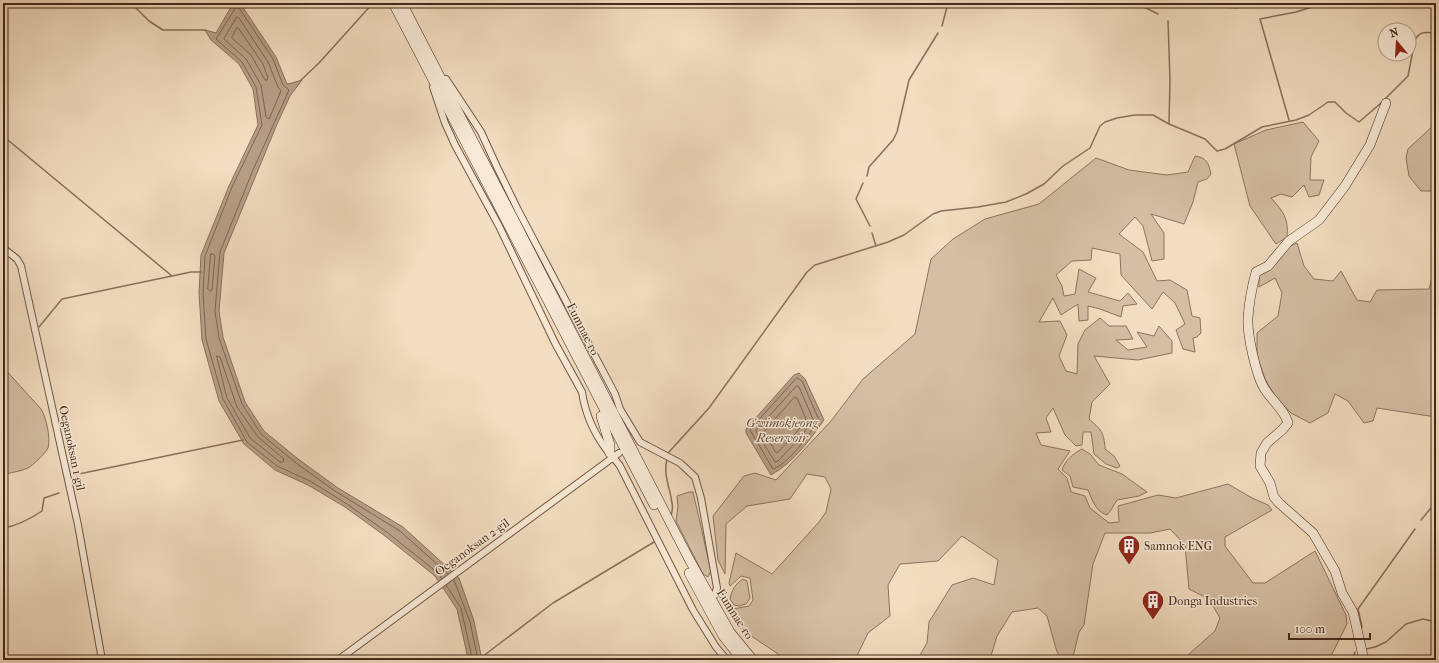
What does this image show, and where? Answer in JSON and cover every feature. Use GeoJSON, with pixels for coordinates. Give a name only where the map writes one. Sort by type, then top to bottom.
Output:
{"type":"FeatureCollection","features":[{"type":"Feature","properties":{"kind":"street","name":"Eumnae-ro"},"geometry":{"type":"LineString","coordinates":[[393,3],[590,384],[617,454],[707,599],[730,632],[753,660]]}},
{"type":"Feature","properties":{"kind":"street","name":"Eumnae-ro"},"geometry":{"type":"LineString","coordinates":[[402,3],[417,29],[585,359],[689,559],[722,636],[742,660]]}},
{"type":"Feature","properties":{"kind":"street"},"geometry":{"type":"LineString","coordinates":[[406,3],[417,29],[449,85],[481,132],[518,210],[615,394],[620,409],[637,443],[680,463],[695,477],[717,588],[716,593],[707,599]]}},
{"type":"Feature","properties":{"kind":"street"},"geometry":{"type":"LineString","coordinates":[[422,58],[422,66],[433,89],[445,123],[455,145],[505,237],[552,337],[582,392],[583,400],[592,423],[603,444],[617,454]]}},
{"type":"Feature","properties":{"kind":"street"},"geometry":{"type":"LineString","coordinates":[[1364,660],[1353,612],[1342,593],[1335,571],[1313,533],[1274,497],[1270,483],[1260,466],[1261,453],[1267,443],[1288,423],[1286,416],[1269,397],[1260,382],[1253,357],[1248,319],[1256,272],[1268,266],[1289,241],[1319,220],[1345,186],[1370,145],[1386,103]]}},
{"type":"Feature","properties":{"kind":"street","name":"Oeganoksan 1-gil"},"geometry":{"type":"LineString","coordinates":[[3,248],[17,260],[21,266],[78,525],[102,660]]}},
{"type":"Feature","properties":{"kind":"street"},"geometry":{"type":"LineString","coordinates":[[590,384],[591,394],[601,416],[614,438],[620,466],[693,610],[716,647],[727,660]]}},
{"type":"Feature","properties":{"kind":"street"},"geometry":{"type":"LineString","coordinates":[[601,416],[610,445],[617,454]]}},
{"type":"Feature","properties":{"kind":"street","name":"Oeganoksan 2-gil"},"geometry":{"type":"LineString","coordinates":[[338,660],[617,454]]}},
{"type":"Feature","properties":{"kind":"shaded area"},"geometry":{"type":"Polygon","coordinates":[[[1172,3],[1259,3],[1237,8],[1199,6],[1175,7],[1172,3]]]}},
{"type":"Feature","properties":{"kind":"shaded area"},"geometry":{"type":"Polygon","coordinates":[[[1303,122],[1319,141],[1311,157],[1310,180],[1324,180],[1319,195],[1309,197],[1304,185],[1292,197],[1281,194],[1271,198],[1282,211],[1287,225],[1287,237],[1276,244],[1250,206],[1234,144],[1266,130],[1303,122]]]}},
{"type":"Feature","properties":{"kind":"shaded area"},"geometry":{"type":"Polygon","coordinates":[[[1436,123],[1436,191],[1421,191],[1409,176],[1406,158],[1408,149],[1436,123]]]}},
{"type":"Feature","properties":{"kind":"shaded area"},"geometry":{"type":"Polygon","coordinates":[[[1195,156],[1205,159],[1211,174],[1207,179],[1198,182],[1193,202],[1184,224],[1151,214],[1164,233],[1164,259],[1152,261],[1143,226],[1135,217],[1119,234],[1143,252],[1157,281],[1170,280],[1187,290],[1192,316],[1200,318],[1201,333],[1197,337],[1193,338],[1195,352],[1183,349],[1176,330],[1185,324],[1175,303],[1163,292],[1152,309],[1121,275],[1120,254],[1092,248],[1091,260],[1072,261],[1056,275],[1062,286],[1064,296],[1075,294],[1079,269],[1096,278],[1088,292],[1120,301],[1128,293],[1137,304],[1123,306],[1121,317],[1088,306],[1088,320],[1079,321],[1078,304],[1061,315],[1053,298],[1039,322],[1060,321],[1067,335],[1059,356],[1066,371],[1077,374],[1078,344],[1085,330],[1100,318],[1109,326],[1126,326],[1133,339],[1116,340],[1128,350],[1147,347],[1137,332],[1154,336],[1159,326],[1172,341],[1172,353],[1138,360],[1094,356],[1110,384],[1092,402],[1089,419],[1103,434],[1105,449],[1114,456],[1120,466],[1117,468],[1106,464],[1094,454],[1091,432],[1083,432],[1082,445],[1076,446],[1065,435],[1053,408],[1046,418],[1051,432],[1036,433],[1041,445],[1070,451],[1058,469],[1067,478],[1071,492],[1085,496],[1090,508],[1109,523],[1119,522],[1118,506],[1158,495],[1176,498],[1228,484],[1252,498],[1268,505],[1272,510],[1225,537],[1225,546],[1253,583],[1265,583],[1315,551],[1346,615],[1347,624],[1329,660],[1186,660],[1188,655],[1215,631],[1220,618],[1209,599],[1189,589],[1185,545],[1170,529],[1150,533],[1105,533],[1093,564],[1084,625],[1079,632],[1073,657],[1063,660],[1057,652],[1047,616],[1038,608],[1012,612],[997,636],[990,659],[944,657],[940,660],[917,660],[927,643],[929,622],[952,585],[973,578],[994,585],[998,560],[962,536],[938,561],[900,564],[888,585],[890,616],[868,633],[855,660],[787,660],[741,629],[733,609],[749,606],[753,600],[750,578],[741,576],[730,586],[729,583],[736,553],[772,574],[819,522],[826,512],[831,489],[825,477],[807,474],[790,499],[747,506],[726,524],[725,574],[718,560],[713,516],[744,476],[755,473],[776,480],[831,421],[863,379],[915,334],[931,259],[953,239],[985,219],[1039,204],[1096,158],[1129,170],[1167,175],[1188,172],[1195,156]]]}},
{"type":"Feature","properties":{"kind":"shaded area"},"geometry":{"type":"Polygon","coordinates":[[[1297,243],[1304,266],[1314,279],[1333,281],[1341,271],[1357,300],[1370,302],[1377,290],[1429,289],[1436,262],[1436,417],[1377,408],[1373,421],[1364,423],[1348,401],[1335,394],[1328,413],[1310,423],[1291,413],[1275,396],[1265,379],[1257,356],[1257,333],[1278,316],[1282,293],[1275,278],[1259,287],[1259,275],[1272,268],[1288,247],[1297,243]]]}},
{"type":"Feature","properties":{"kind":"shaded area"},"geometry":{"type":"Polygon","coordinates":[[[3,367],[41,409],[46,422],[49,439],[47,450],[33,465],[26,469],[6,474],[3,473],[3,367]]]}},
{"type":"Feature","properties":{"kind":"shaded area"},"geometry":{"type":"Polygon","coordinates":[[[1082,449],[1090,454],[1099,465],[1122,474],[1147,492],[1139,496],[1117,500],[1107,515],[1103,513],[1095,505],[1088,490],[1073,487],[1070,476],[1062,470],[1065,463],[1082,449]]]}},
{"type":"Feature","properties":{"kind":"shaded area"},"geometry":{"type":"Polygon","coordinates":[[[693,492],[711,571],[708,577],[703,574],[676,521],[678,506],[677,496],[693,492]]]}},
{"type":"Feature","properties":{"kind":"shaded area"},"geometry":{"type":"Polygon","coordinates":[[[743,579],[747,581],[750,598],[746,604],[739,606],[734,605],[730,599],[732,593],[736,585],[743,579]]]}},
{"type":"Feature","properties":{"kind":"water"},"geometry":{"type":"Polygon","coordinates":[[[229,3],[240,3],[276,57],[287,84],[302,80],[290,96],[277,124],[224,253],[219,311],[223,337],[245,402],[264,431],[298,459],[338,488],[403,527],[459,578],[474,621],[482,660],[467,660],[457,609],[435,576],[385,536],[345,507],[308,485],[275,470],[244,444],[219,401],[202,340],[199,293],[201,255],[229,186],[258,125],[253,89],[239,64],[211,40],[205,30],[216,33],[231,7],[229,3]]]}},
{"type":"Feature","properties":{"kind":"water","name":"Gwimokjeong Reservoir"},"geometry":{"type":"Polygon","coordinates":[[[799,373],[805,379],[824,420],[807,443],[794,457],[771,475],[746,433],[746,429],[794,375],[799,373]]]}},
{"type":"Feature","properties":{"kind":"waterway"},"geometry":{"type":"LineString","coordinates":[[131,3],[149,21],[163,30],[205,30]]}},
{"type":"Feature","properties":{"kind":"waterway"},"geometry":{"type":"LineString","coordinates":[[301,80],[319,63],[373,3]]}},
{"type":"Feature","properties":{"kind":"waterway"},"geometry":{"type":"LineString","coordinates":[[942,26],[948,3]]}},
{"type":"Feature","properties":{"kind":"waterway"},"geometry":{"type":"LineString","coordinates":[[1136,3],[1158,14]]}},
{"type":"Feature","properties":{"kind":"waterway"},"geometry":{"type":"LineString","coordinates":[[1289,120],[1260,19],[1296,12],[1325,3]]}},
{"type":"Feature","properties":{"kind":"waterway"},"geometry":{"type":"LineString","coordinates":[[1168,21],[1170,80],[1169,123]]}},
{"type":"Feature","properties":{"kind":"waterway"},"geometry":{"type":"LineString","coordinates":[[867,176],[869,167],[893,140],[897,132],[909,80],[938,33]]}},
{"type":"Feature","properties":{"kind":"waterway"},"geometry":{"type":"LineString","coordinates":[[1385,99],[1408,76],[1415,40],[1417,37],[1424,33],[1436,33]]}},
{"type":"Feature","properties":{"kind":"waterway"},"geometry":{"type":"LineString","coordinates":[[668,455],[669,452],[709,408],[807,272],[815,265],[888,242],[904,235],[933,214],[941,211],[1006,202],[1026,194],[1044,184],[1063,166],[1090,148],[1100,126],[1105,122],[1117,118],[1135,115],[1153,115],[1169,124],[1205,139],[1217,151],[1225,149],[1262,127],[1296,120],[1309,115],[1328,102],[1335,102],[1346,113],[1359,122],[1381,103]]}},
{"type":"Feature","properties":{"kind":"waterway"},"geometry":{"type":"LineString","coordinates":[[3,136],[172,276]]}},
{"type":"Feature","properties":{"kind":"waterway"},"geometry":{"type":"LineString","coordinates":[[863,183],[856,199],[870,226]]}},
{"type":"Feature","properties":{"kind":"waterway"},"geometry":{"type":"LineString","coordinates":[[872,233],[876,246]]}},
{"type":"Feature","properties":{"kind":"waterway"},"geometry":{"type":"LineString","coordinates":[[39,327],[62,299],[191,272],[201,272]]}},
{"type":"Feature","properties":{"kind":"waterway"},"geometry":{"type":"LineString","coordinates":[[74,475],[243,440]]}},
{"type":"Feature","properties":{"kind":"waterway"},"geometry":{"type":"LineString","coordinates":[[667,459],[666,476],[671,497],[671,516]]}},
{"type":"Feature","properties":{"kind":"waterway"},"geometry":{"type":"LineString","coordinates":[[3,528],[19,524],[42,511],[44,498],[59,493]]}},
{"type":"Feature","properties":{"kind":"waterway"},"geometry":{"type":"LineString","coordinates":[[1421,520],[1436,502]]}},
{"type":"Feature","properties":{"kind":"waterway"},"geometry":{"type":"LineString","coordinates":[[1361,629],[1362,627],[1358,609],[1415,529]]}},
{"type":"Feature","properties":{"kind":"waterway"},"geometry":{"type":"LineString","coordinates":[[478,660],[553,603],[654,542]]}},
{"type":"Feature","properties":{"kind":"waterway"},"geometry":{"type":"LineString","coordinates":[[1366,649],[1386,642],[1406,624],[1423,619],[1436,622]]}},
{"type":"Feature","properties":{"kind":"waterway"},"geometry":{"type":"LineString","coordinates":[[1352,660],[1355,652]]}},
{"type":"Feature","properties":{"kind":"place","name":"Samnok ENG"},"geometry":{"type":"Point","coordinates":[1129,566]}},
{"type":"Feature","properties":{"kind":"place","name":"Donga Industries"},"geometry":{"type":"Point","coordinates":[1153,620]}}]}
